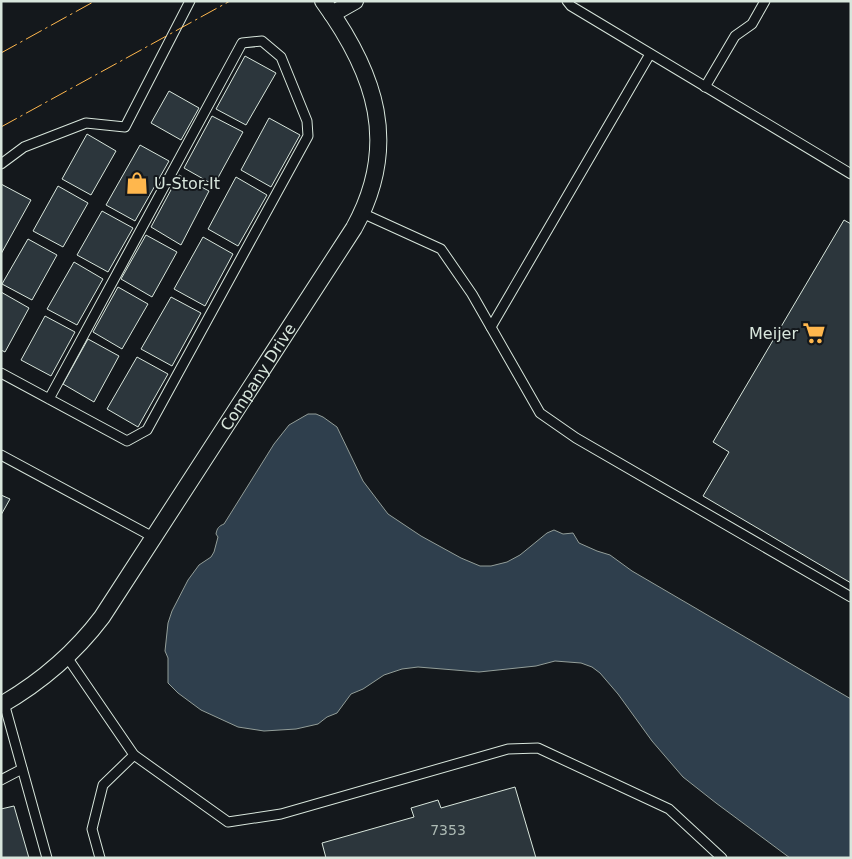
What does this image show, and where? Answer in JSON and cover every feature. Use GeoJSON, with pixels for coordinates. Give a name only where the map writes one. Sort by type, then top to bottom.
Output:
{"type":"FeatureCollection","features":[{"type":"Feature","properties":{"kind":"street"},"geometry":{"type":"LineString","coordinates":[[328,8],[355,1]]}},
{"type":"Feature","properties":{"kind":"street","name":"Company Drive"},"geometry":{"type":"LineString","coordinates":[[3,704],[40,680],[67,658],[102,617],[354,228],[362,212],[372,188],[376,167],[378,143],[377,116],[367,78],[350,40],[328,8]]}},
{"type":"Feature","properties":{"kind":"lane"},"geometry":{"type":"LineString","coordinates":[[1,164],[24,147],[86,123],[124,127],[190,1]]}},
{"type":"Feature","properties":{"kind":"lane"},"geometry":{"type":"LineString","coordinates":[[567,1],[572,6],[650,54],[850,172]]}},
{"type":"Feature","properties":{"kind":"lane"},"geometry":{"type":"LineString","coordinates":[[706,87],[734,36],[752,24],[765,1]]}},
{"type":"Feature","properties":{"kind":"lane"},"geometry":{"type":"LineString","coordinates":[[1,373],[49,399],[127,441],[147,430],[308,136],[307,121],[281,57],[262,42],[242,44],[49,399]]}},
{"type":"Feature","properties":{"kind":"lane"},"geometry":{"type":"LineString","coordinates":[[491,327],[650,54]]}},
{"type":"Feature","properties":{"kind":"lane"},"geometry":{"type":"LineString","coordinates":[[362,212],[441,248],[472,294],[540,413],[576,438],[851,597]]}},
{"type":"Feature","properties":{"kind":"lane"},"geometry":{"type":"LineString","coordinates":[[1,455],[153,537]]}},
{"type":"Feature","properties":{"kind":"lane"},"geometry":{"type":"LineString","coordinates":[[67,658],[134,754],[228,822],[281,814],[508,749],[538,748],[669,809],[722,858]]}},
{"type":"Feature","properties":{"kind":"lane"},"geometry":{"type":"LineString","coordinates":[[3,704],[47,858]]}},
{"type":"Feature","properties":{"kind":"lane"},"geometry":{"type":"LineString","coordinates":[[100,858],[92,829],[103,785],[134,754]]}},
{"type":"Feature","properties":{"kind":"lane"},"geometry":{"type":"LineString","coordinates":[[1,780],[22,769]]}},
{"type":"Feature","properties":{"kind":"water"},"geometry":{"type":"Polygon","coordinates":[[[308,414],[316,414],[323,417],[337,427],[363,481],[388,514],[421,536],[461,558],[480,566],[491,566],[507,562],[520,555],[547,533],[554,530],[563,534],[573,533],[579,543],[610,555],[632,571],[851,699],[851,858],[790,858],[683,777],[652,741],[618,694],[600,673],[592,667],[581,663],[555,661],[536,666],[479,672],[418,667],[402,669],[384,675],[363,689],[351,694],[337,713],[327,717],[318,724],[296,729],[264,731],[238,727],[201,710],[178,693],[168,683],[168,658],[165,651],[168,623],[172,611],[188,580],[199,565],[211,557],[218,537],[216,534],[218,529],[224,524],[274,444],[289,425],[308,414]]]}},
{"type":"Feature","properties":{"kind":"building"},"geometry":{"type":"Polygon","coordinates":[[[245,56],[276,73],[246,125],[216,109],[245,56]]]}},
{"type":"Feature","properties":{"kind":"building","name":"U-Stor-It"},"geometry":{"type":"Polygon","coordinates":[[[169,91],[199,108],[181,140],[151,123],[169,91]]]}},
{"type":"Feature","properties":{"kind":"building","name":"U-Stor-It"},"geometry":{"type":"Polygon","coordinates":[[[212,116],[243,132],[214,185],[184,168],[212,116]]]}},
{"type":"Feature","properties":{"kind":"building","name":"U-Stor-It"},"geometry":{"type":"Polygon","coordinates":[[[269,118],[300,135],[271,187],[241,170],[269,118]]]}},
{"type":"Feature","properties":{"kind":"building","name":"U-Stor-It"},"geometry":{"type":"Polygon","coordinates":[[[87,134],[116,151],[91,195],[62,179],[87,134]]]}},
{"type":"Feature","properties":{"kind":"building","name":"U-Stor-It"},"geometry":{"type":"Polygon","coordinates":[[[140,145],[169,161],[135,221],[106,205],[140,145]]]}},
{"type":"Feature","properties":{"kind":"building","name":"U-Stor-It"},"geometry":{"type":"Polygon","coordinates":[[[179,175],[209,191],[181,245],[151,227],[179,175]]]}},
{"type":"Feature","properties":{"kind":"building","name":"U-Stor-It"},"geometry":{"type":"Polygon","coordinates":[[[236,177],[267,195],[238,246],[208,229],[236,177]]]}},
{"type":"Feature","properties":{"kind":"building"},"geometry":{"type":"Polygon","coordinates":[[[1,184],[31,200],[1,254],[1,184]]]}},
{"type":"Feature","properties":{"kind":"building"},"geometry":{"type":"Polygon","coordinates":[[[58,186],[88,203],[63,247],[33,231],[58,186]]]}},
{"type":"Feature","properties":{"kind":"building","name":"U-Stor-It"},"geometry":{"type":"Polygon","coordinates":[[[102,211],[133,228],[108,272],[77,255],[102,211]]]}},
{"type":"Feature","properties":{"kind":"building","name":"Meijer"},"geometry":{"type":"Polygon","coordinates":[[[844,220],[851,224],[851,583],[703,496],[729,452],[713,442],[844,220]]]}},
{"type":"Feature","properties":{"kind":"building","name":"U-Stor-It"},"geometry":{"type":"Polygon","coordinates":[[[146,235],[177,252],[152,297],[121,279],[146,235]]]}},
{"type":"Feature","properties":{"kind":"building","name":"U-Stor-It"},"geometry":{"type":"Polygon","coordinates":[[[203,237],[233,254],[205,306],[174,289],[203,237]]]}},
{"type":"Feature","properties":{"kind":"building"},"geometry":{"type":"Polygon","coordinates":[[[28,239],[57,255],[32,300],[2,284],[28,239]]]}},
{"type":"Feature","properties":{"kind":"building"},"geometry":{"type":"Polygon","coordinates":[[[74,262],[103,279],[77,325],[47,309],[74,262]]]}},
{"type":"Feature","properties":{"kind":"building"},"geometry":{"type":"Polygon","coordinates":[[[118,287],[148,304],[122,349],[93,332],[118,287]]]}},
{"type":"Feature","properties":{"kind":"building"},"geometry":{"type":"Polygon","coordinates":[[[1,292],[29,308],[5,352],[1,350],[1,292]]]}},
{"type":"Feature","properties":{"kind":"building"},"geometry":{"type":"Polygon","coordinates":[[[171,297],[201,313],[172,366],[141,349],[171,297]]]}},
{"type":"Feature","properties":{"kind":"building"},"geometry":{"type":"Polygon","coordinates":[[[45,316],[75,332],[51,376],[21,360],[45,316]]]}},
{"type":"Feature","properties":{"kind":"building"},"geometry":{"type":"Polygon","coordinates":[[[88,339],[119,356],[94,402],[63,384],[88,339]]]}},
{"type":"Feature","properties":{"kind":"building"},"geometry":{"type":"Polygon","coordinates":[[[137,357],[168,374],[138,427],[107,409],[137,357]]]}},
{"type":"Feature","properties":{"kind":"building"},"geometry":{"type":"Polygon","coordinates":[[[1,495],[10,499],[1,515],[1,495]]]}},
{"type":"Feature","properties":{"kind":"building"},"geometry":{"type":"Polygon","coordinates":[[[515,787],[536,858],[326,858],[322,843],[414,817],[411,808],[438,800],[441,808],[515,787]]]}},
{"type":"Feature","properties":{"kind":"building"},"geometry":{"type":"Polygon","coordinates":[[[14,806],[29,858],[1,858],[1,809],[14,806]]]}},
{"type":"Feature","properties":{"kind":"power"},"geometry":{"type":"LineString","coordinates":[[1,53],[95,1]]}},
{"type":"Feature","properties":{"kind":"power"},"geometry":{"type":"LineString","coordinates":[[1,127],[230,1]]}},
{"type":"Feature","properties":{"kind":"place","name":"U-Stor-It"},"geometry":{"type":"Point","coordinates":[137,183]}},
{"type":"Feature","properties":{"kind":"place","name":"Meijer"},"geometry":{"type":"Point","coordinates":[814,333]}}]}
